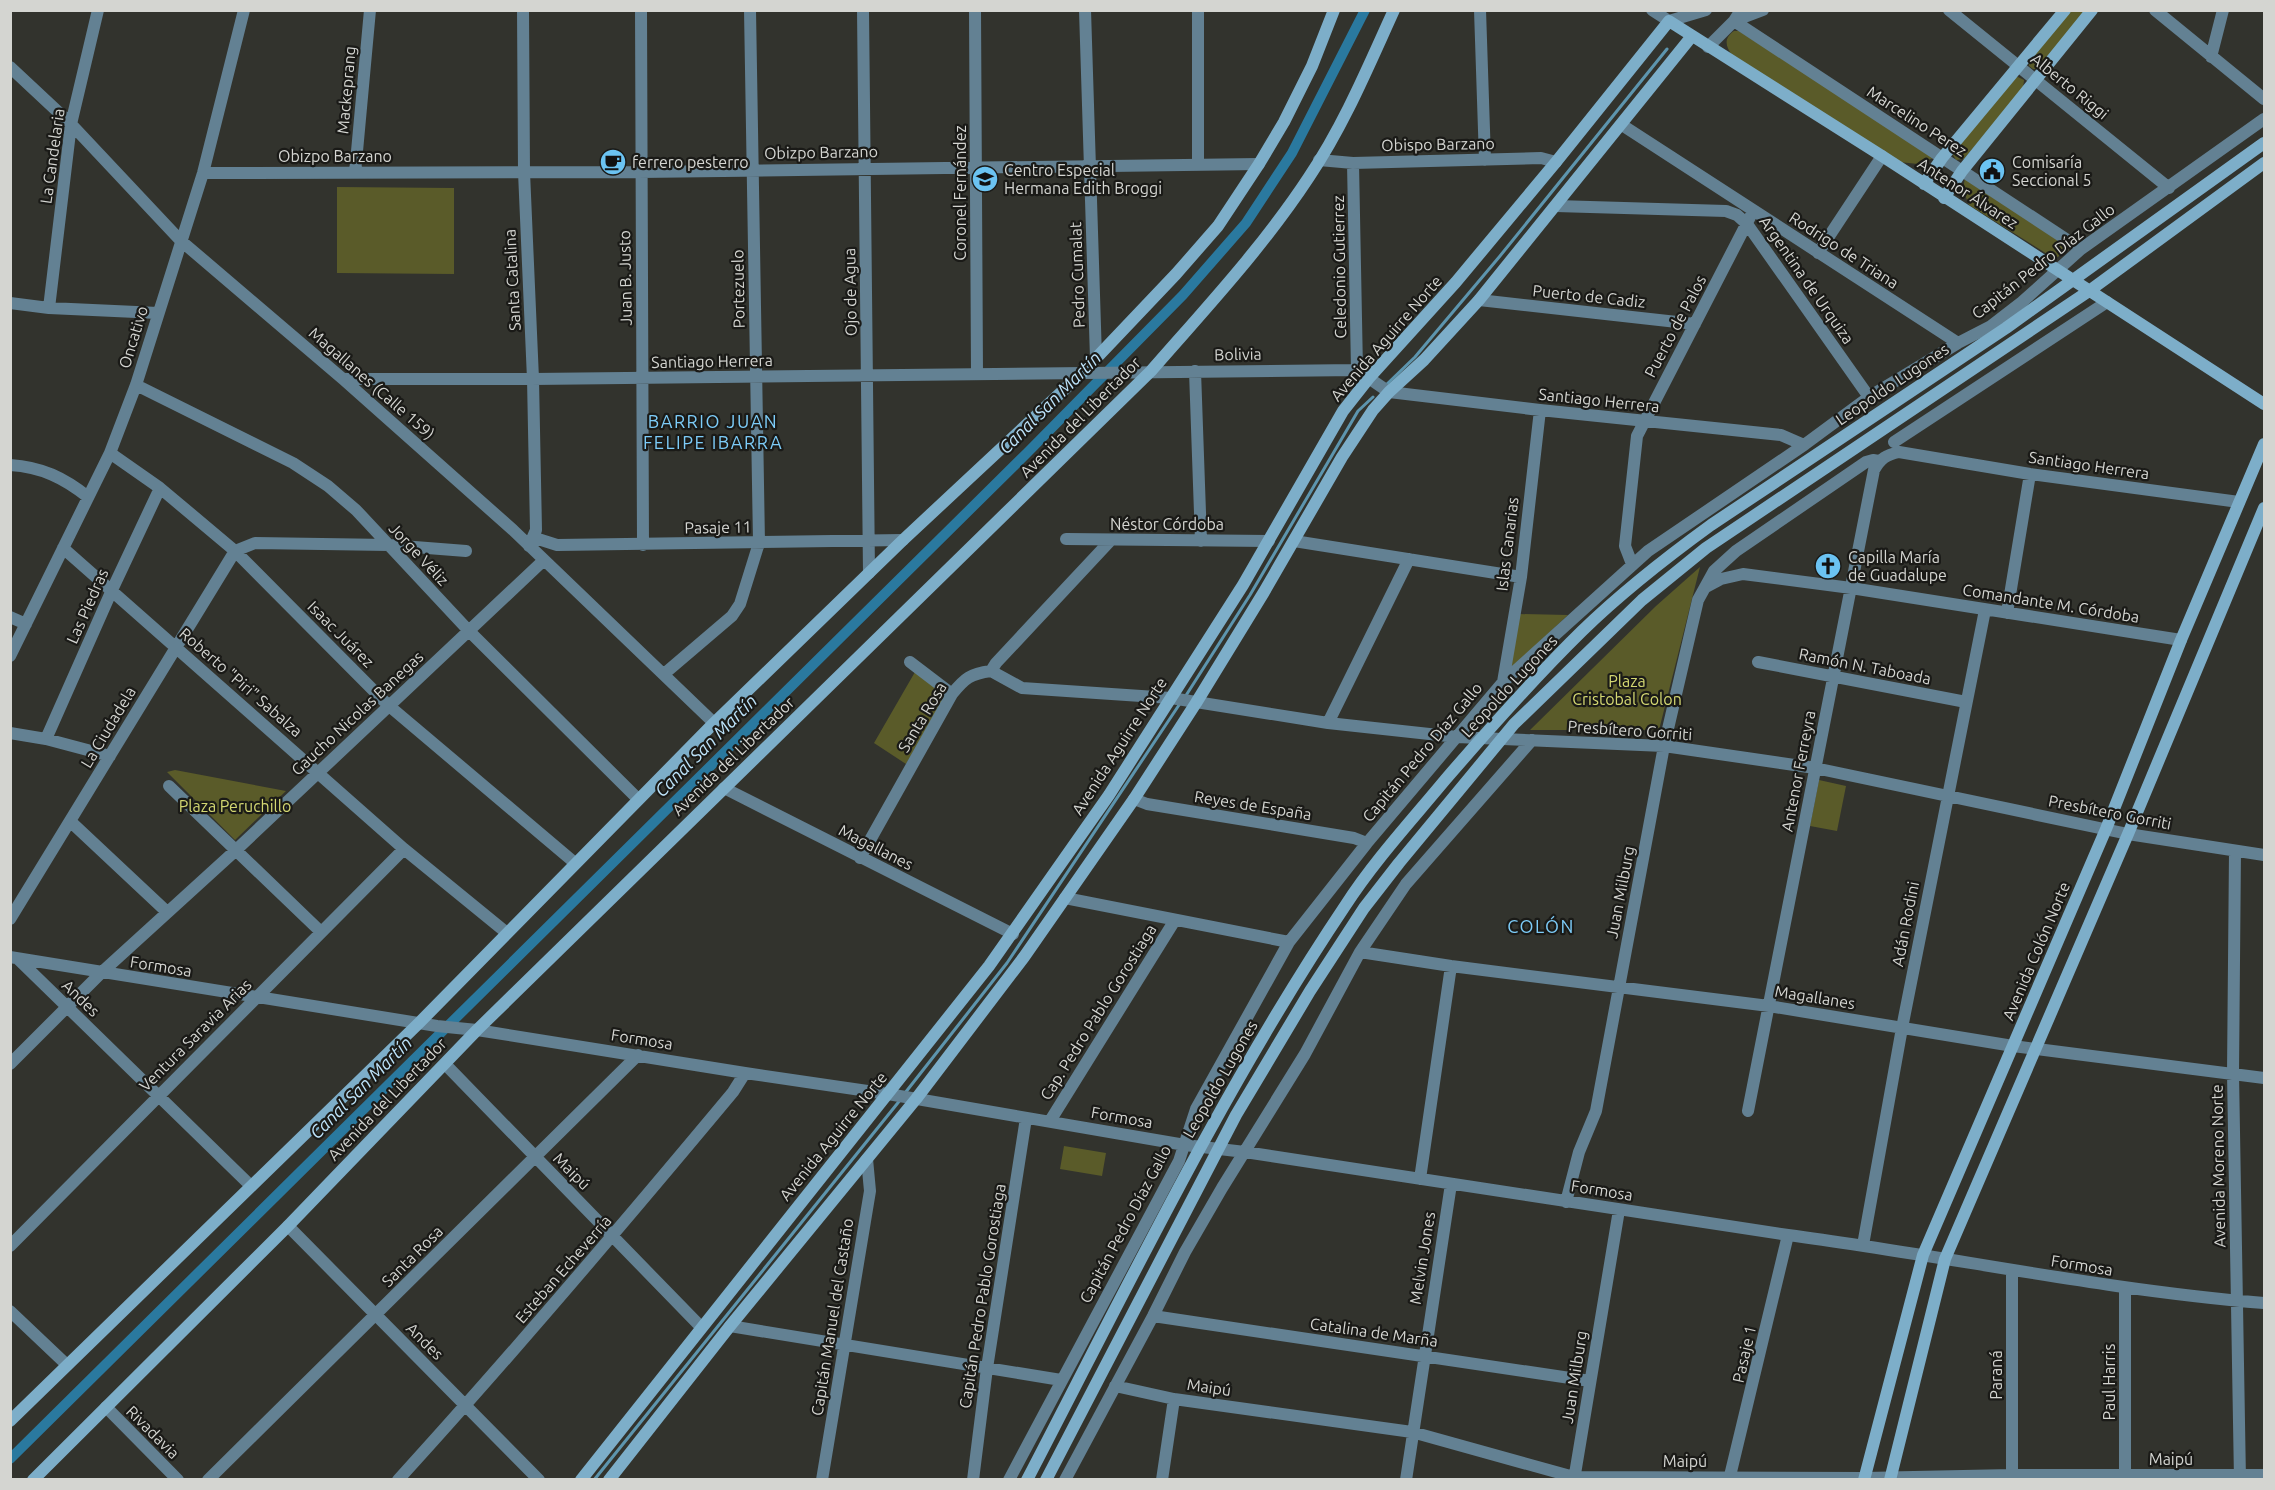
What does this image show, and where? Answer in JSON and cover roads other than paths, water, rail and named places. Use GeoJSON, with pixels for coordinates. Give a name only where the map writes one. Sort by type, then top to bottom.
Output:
{"type":"FeatureCollection","features":[{"type":"Feature","properties":{"kind":"main road","name":"Avenida del Libertador"},"geometry":{"type":"LineString","coordinates":[[10,1421],[419,1023],[714,723],[903,540],[1082,373],[1176,274],[1218,226],[1259,164],[1284,122],[1312,66],[1334,10]]}},
{"type":"Feature","properties":{"kind":"main road","name":"Avenida del Libertador"},"geometry":{"type":"LineString","coordinates":[[33,1479],[288,1226],[477,1030],[1151,371],[1273,230],[1319,160],[1349,108],[1394,10]]}},
{"type":"Feature","properties":{"kind":"main road"},"geometry":{"type":"LineString","coordinates":[[1924,184],[1942,158],[2065,10]]}},
{"type":"Feature","properties":{"kind":"main road"},"geometry":{"type":"LineString","coordinates":[[1944,198],[1962,171],[2092,10]]}},
{"type":"Feature","properties":{"kind":"main road","name":"Antenor Álvarez"},"geometry":{"type":"LineString","coordinates":[[1669,21],[2265,404]]}},
{"type":"Feature","properties":{"kind":"main road","name":"Avenida Aguirre Norte"},"geometry":{"type":"LineString","coordinates":[[609,1479],[730,1326],[867,1159],[1024,957],[1134,799],[1269,541],[1343,411],[1456,282],[1669,21]]}},
{"type":"Feature","properties":{"kind":"main road","name":"Avenida Aguirre Norte"},"geometry":{"type":"LineString","coordinates":[[581,1479],[701,1327],[892,1095],[1013,934],[1109,795],[1184,700],[1294,541],[1342,457],[1373,410],[1424,360],[1479,300],[1692,36]]}},
{"type":"Feature","properties":{"kind":"main road","name":"Leopoldo Lugones"},"geometry":{"type":"LineString","coordinates":[[1027,1479],[1201,1146],[1248,1063],[1346,903],[1388,848],[1482,738],[1584,629],[1668,556],[1996,334],[2265,143]]}},
{"type":"Feature","properties":{"kind":"main road","name":"Leopoldo Lugones"},"geometry":{"type":"LineString","coordinates":[[1046,1479],[1218,1148],[1310,991],[1364,908],[1514,724],[1642,600],[1671,575],[1754,514],[2090,291],[2265,163]]}},
{"type":"Feature","properties":{"kind":"main road","name":"Avenida Colón Norte"},"geometry":{"type":"LineString","coordinates":[[1865,1479],[1923,1255],[2106,829],[2181,640],[2265,444]]}},
{"type":"Feature","properties":{"kind":"main road"},"geometry":{"type":"LineString","coordinates":[[1890,1478],[1945,1259],[2265,508]]}},
{"type":"Feature","properties":{"kind":"street","name":"La Candelaria"},"geometry":{"type":"LineString","coordinates":[[49,308],[72,124],[98,10]]}},
{"type":"Feature","properties":{"kind":"street","name":"Oncativo"},"geometry":{"type":"LineString","coordinates":[[10,656],[110,453],[136,385],[202,173],[244,10]]}},
{"type":"Feature","properties":{"kind":"street","name":"Mackeprang"},"geometry":{"type":"LineString","coordinates":[[355,173],[370,10]]}},
{"type":"Feature","properties":{"kind":"street","name":"Santa Catalina"},"geometry":{"type":"LineString","coordinates":[[523,10],[524,172],[533,379],[532,542]]}},
{"type":"Feature","properties":{"kind":"street","name":"Juan B. Justo"},"geometry":{"type":"LineString","coordinates":[[641,10],[643,545]]}},
{"type":"Feature","properties":{"kind":"street","name":"Portezuelo"},"geometry":{"type":"LineString","coordinates":[[664,674],[732,616],[740,604],[759,543],[750,10]]}},
{"type":"Feature","properties":{"kind":"street","name":"Ojo de Agua"},"geometry":{"type":"LineString","coordinates":[[863,10],[869,573]]}},
{"type":"Feature","properties":{"kind":"street","name":"Coronel Fernández"},"geometry":{"type":"LineString","coordinates":[[975,10],[977,374]]}},
{"type":"Feature","properties":{"kind":"street","name":"Pedro Cumalat"},"geometry":{"type":"LineString","coordinates":[[1085,10],[1096,358]]}},
{"type":"Feature","properties":{"kind":"street"},"geometry":{"type":"LineString","coordinates":[[1198,10],[1198,164]]}},
{"type":"Feature","properties":{"kind":"street"},"geometry":{"type":"LineString","coordinates":[[1480,10],[1485,160]]}},
{"type":"Feature","properties":{"kind":"street","name":"Antenor Álvarez"},"geometry":{"type":"LineString","coordinates":[[1652,10],[1669,21]]}},
{"type":"Feature","properties":{"kind":"street"},"geometry":{"type":"LineString","coordinates":[[1669,21],[1706,10]]}},
{"type":"Feature","properties":{"kind":"street"},"geometry":{"type":"LineString","coordinates":[[1708,47],[1737,16],[1763,10]]}},
{"type":"Feature","properties":{"kind":"street","name":"Alberto Riggi"},"geometry":{"type":"LineString","coordinates":[[1949,10],[2169,188]]}},
{"type":"Feature","properties":{"kind":"street"},"geometry":{"type":"LineString","coordinates":[[2155,10],[2265,99]]}},
{"type":"Feature","properties":{"kind":"street"},"geometry":{"type":"LineString","coordinates":[[2211,57],[2223,10]]}},
{"type":"Feature","properties":{"kind":"street","name":"Marcelino Perez"},"geometry":{"type":"LineString","coordinates":[[1737,16],[1942,158],[2081,249]]}},
{"type":"Feature","properties":{"kind":"street","name":"Magallanes (Calle 159)"},"geometry":{"type":"LineString","coordinates":[[10,68],[72,124],[180,240],[532,542],[544,560],[714,723]]}},
{"type":"Feature","properties":{"kind":"street","name":"Capitán Pedro Díaz Gallo"},"geometry":{"type":"LineString","coordinates":[[1009,1479],[1179,1161],[1196,1109],[1289,942],[1367,843],[1503,682],[1648,551],[1804,445],[1869,397],[1958,343],[1991,326],[2022,302],[2081,249],[2265,119]]}},
{"type":"Feature","properties":{"kind":"street","name":"Rodrigo de Triana"},"geometry":{"type":"LineString","coordinates":[[1622,125],[1958,343]]}},
{"type":"Feature","properties":{"kind":"street"},"geometry":{"type":"LineString","coordinates":[[1818,253],[1882,156]]}},
{"type":"Feature","properties":{"kind":"street","name":"Obispo Barzano"},"geometry":{"type":"LineString","coordinates":[[1319,160],[1353,163],[1541,158],[1556,162]]}},
{"type":"Feature","properties":{"kind":"street","name":"Celedonio Gutierrez"},"geometry":{"type":"LineString","coordinates":[[1353,163],[1357,370]]}},
{"type":"Feature","properties":{"kind":"street","name":"Obizpo Barzano"},"geometry":{"type":"LineString","coordinates":[[202,173],[640,172],[1259,164]]}},
{"type":"Feature","properties":{"kind":"street","name":"Argentina de Urquiza"},"geometry":{"type":"LineString","coordinates":[[1556,206],[1726,211],[1737,215],[1747,224],[1869,397]]}},
{"type":"Feature","properties":{"kind":"street","name":"Puerto de Palos"},"geometry":{"type":"LineString","coordinates":[[1632,564],[1625,546],[1637,436],[1642,421],[1695,324],[1752,210]]}},
{"type":"Feature","properties":{"kind":"street","name":"Puerto de Cadiz"},"geometry":{"type":"LineString","coordinates":[[1479,300],[1695,324]]}},
{"type":"Feature","properties":{"kind":"street"},"geometry":{"type":"LineString","coordinates":[[1879,461],[2107,302]]}},
{"type":"Feature","properties":{"kind":"street"},"geometry":{"type":"LineString","coordinates":[[10,303],[49,308],[158,313]]}},
{"type":"Feature","properties":{"kind":"street"},"geometry":{"type":"LineString","coordinates":[[1357,370],[1389,392]]}},
{"type":"Feature","properties":{"kind":"street","name":"Bolivia"},"geometry":{"type":"LineString","coordinates":[[1082,373],[1357,370]]}},
{"type":"Feature","properties":{"kind":"street"},"geometry":{"type":"LineString","coordinates":[[1195,371],[1201,541]]}},
{"type":"Feature","properties":{"kind":"street","name":"Santiago Herrera"},"geometry":{"type":"LineString","coordinates":[[343,379],[1082,373]]}},
{"type":"Feature","properties":{"kind":"street","name":"Jorge Véliz"},"geometry":{"type":"LineString","coordinates":[[136,385],[293,463],[328,486],[356,510],[470,631],[638,799]]}},
{"type":"Feature","properties":{"kind":"street","name":"Santiago Herrera"},"geometry":{"type":"LineString","coordinates":[[1389,392],[1781,435],[1804,445]]}},
{"type":"Feature","properties":{"kind":"street","name":"Islas Canarias"},"geometry":{"type":"LineString","coordinates":[[1503,682],[1521,577],[1540,410]]}},
{"type":"Feature","properties":{"kind":"street"},"geometry":{"type":"LineString","coordinates":[[1886,427],[1897,447]]}},
{"type":"Feature","properties":{"kind":"street","name":"Santiago Herrera"},"geometry":{"type":"LineString","coordinates":[[1897,447],[2031,474],[2239,502]]}},
{"type":"Feature","properties":{"kind":"street","name":"Isaac Juárez"},"geometry":{"type":"LineString","coordinates":[[110,453],[160,488],[235,551],[388,705],[575,863]]}},
{"type":"Feature","properties":{"kind":"street","name":"Juan Milburg"},"geometry":{"type":"LineString","coordinates":[[1566,1202],[1579,1152],[1596,1111],[1664,746],[1698,600],[1714,571],[1736,551],[1866,462],[1879,461]]}},
{"type":"Feature","properties":{"kind":"street","name":"Antenor Ferreyra"},"geometry":{"type":"LineString","coordinates":[[1748,1112],[1874,470],[1879,461]]}},
{"type":"Feature","properties":{"kind":"street"},"geometry":{"type":"LineString","coordinates":[[10,465],[29,466],[48,472],[67,481],[88,498]]}},
{"type":"Feature","properties":{"kind":"street"},"geometry":{"type":"LineString","coordinates":[[2007,613],[2031,474]]}},
{"type":"Feature","properties":{"kind":"street","name":"Las Piedras"},"geometry":{"type":"LineString","coordinates":[[46,739],[160,488]]}},
{"type":"Feature","properties":{"kind":"street","name":"Néstor Córdoba"},"geometry":{"type":"LineString","coordinates":[[1066,539],[1269,541]]}},
{"type":"Feature","properties":{"kind":"street","name":"Pasaje 11"},"geometry":{"type":"LineString","coordinates":[[532,542],[557,545],[643,545],[903,540]]}},
{"type":"Feature","properties":{"kind":"street"},"geometry":{"type":"LineString","coordinates":[[991,671],[1111,540]]}},
{"type":"Feature","properties":{"kind":"street"},"geometry":{"type":"LineString","coordinates":[[1294,541],[1521,577]]}},
{"type":"Feature","properties":{"kind":"street"},"geometry":{"type":"LineString","coordinates":[[235,551],[255,543],[389,545],[466,551]]}},
{"type":"Feature","properties":{"kind":"street","name":"Roberto \"Piri\" Sabalza"},"geometry":{"type":"LineString","coordinates":[[63,548],[404,849],[507,933]]}},
{"type":"Feature","properties":{"kind":"street","name":"La Ciudadela"},"geometry":{"type":"LineString","coordinates":[[10,919],[235,551]]}},
{"type":"Feature","properties":{"kind":"street"},"geometry":{"type":"LineString","coordinates":[[1328,723],[1409,559]]}},
{"type":"Feature","properties":{"kind":"street","name":"Gaucho Nicolas Banegas"},"geometry":{"type":"LineString","coordinates":[[10,1064],[101,973],[235,851],[544,560]]}},
{"type":"Feature","properties":{"kind":"street","name":"Comandante M. Córdoba"},"geometry":{"type":"LineString","coordinates":[[1704,588],[1721,579],[1743,574],[1851,588],[2181,640]]}},
{"type":"Feature","properties":{"kind":"street","name":"Adán Rodini"},"geometry":{"type":"LineString","coordinates":[[1863,1245],[1902,1028],[1985,610]]}},
{"type":"Feature","properties":{"kind":"street"},"geometry":{"type":"LineString","coordinates":[[10,617],[26,624]]}},
{"type":"Feature","properties":{"kind":"street","name":"Ramón N. Taboada"},"geometry":{"type":"LineString","coordinates":[[1758,662],[1966,702]]}},
{"type":"Feature","properties":{"kind":"street"},"geometry":{"type":"LineString","coordinates":[[910,663],[952,694]]}},
{"type":"Feature","properties":{"kind":"street","name":"Presbítero Gorriti"},"geometry":{"type":"LineString","coordinates":[[991,671],[1022,688],[1184,700],[1328,723],[1456,737],[1664,746],[1815,768],[2128,834],[2265,855]]}},
{"type":"Feature","properties":{"kind":"street","name":"Santa Rosa"},"geometry":{"type":"LineString","coordinates":[[860,858],[952,694],[965,679],[976,673],[991,671]]}},
{"type":"Feature","properties":{"kind":"street"},"geometry":{"type":"LineString","coordinates":[[10,733],[46,739],[110,756]]}},
{"type":"Feature","properties":{"kind":"street"},"geometry":{"type":"LineString","coordinates":[[1065,1479],[1153,1317],[1185,1252],[1305,1053],[1360,952],[1406,884],[1532,740]]}},
{"type":"Feature","properties":{"kind":"street"},"geometry":{"type":"LineString","coordinates":[[170,786],[321,932]]}},
{"type":"Feature","properties":{"kind":"street","name":"Magallanes"},"geometry":{"type":"LineString","coordinates":[[724,788],[1013,934]]}},
{"type":"Feature","properties":{"kind":"street","name":"Reyes de España"},"geometry":{"type":"LineString","coordinates":[[1134,799],[1147,804],[1354,838],[1367,843]]}},
{"type":"Feature","properties":{"kind":"street"},"geometry":{"type":"LineString","coordinates":[[71,822],[167,912]]}},
{"type":"Feature","properties":{"kind":"street","name":"Ventura Saravia Arias"},"geometry":{"type":"LineString","coordinates":[[10,1246],[404,849]]}},
{"type":"Feature","properties":{"kind":"street","name":"Avenida Moreno Norte"},"geometry":{"type":"LineString","coordinates":[[2235,851],[2233,1073],[2240,1477]]}},
{"type":"Feature","properties":{"kind":"street"},"geometry":{"type":"LineString","coordinates":[[1065,898],[1289,942]]}},
{"type":"Feature","properties":{"kind":"street","name":"Cap. Pedro Pablo Gorostiaga"},"geometry":{"type":"LineString","coordinates":[[1050,1121],[1174,920]]}},
{"type":"Feature","properties":{"kind":"street","name":"Magallanes"},"geometry":{"type":"LineString","coordinates":[[1360,952],[1451,966],[1769,1006],[2013,1046],[2265,1078]]}},
{"type":"Feature","properties":{"kind":"street","name":"Formosa"},"geometry":{"type":"LineString","coordinates":[[14,958],[437,1026],[477,1030],[892,1095],[1185,1145],[1245,1152],[1788,1236],[1863,1245],[2125,1288],[2265,1303]]}},
{"type":"Feature","properties":{"kind":"street","name":"Andes"},"geometry":{"type":"LineString","coordinates":[[14,958],[251,1186]]}},
{"type":"Feature","properties":{"kind":"street"},"geometry":{"type":"LineString","coordinates":[[1420,1179],[1451,966]]}},
{"type":"Feature","properties":{"kind":"street","name":"Santa Rosa"},"geometry":{"type":"LineString","coordinates":[[208,1479],[638,1055]]}},
{"type":"Feature","properties":{"kind":"street","name":"Maipú"},"geometry":{"type":"LineString","coordinates":[[445,1064],[701,1327]]}},
{"type":"Feature","properties":{"kind":"street","name":"Esteban Echeverría"},"geometry":{"type":"LineString","coordinates":[[398,1479],[466,1406],[613,1236],[733,1092],[745,1073]]}},
{"type":"Feature","properties":{"kind":"street","name":"Capitán Pedro Pablo Gorostiaga"},"geometry":{"type":"LineString","coordinates":[[973,1479],[987,1368],[1026,1118]]}},
{"type":"Feature","properties":{"kind":"street","name":"Capitán Manuel del Castaño"},"geometry":{"type":"LineString","coordinates":[[822,1479],[870,1191],[867,1159]]}},
{"type":"Feature","properties":{"kind":"street","name":"Melvin Jones"},"geometry":{"type":"LineString","coordinates":[[1406,1479],[1451,1184]]}},
{"type":"Feature","properties":{"kind":"street","name":"Juan Milburg"},"geometry":{"type":"LineString","coordinates":[[1574,1478],[1619,1210]]}},
{"type":"Feature","properties":{"kind":"street","name":"Andes"},"geometry":{"type":"LineString","coordinates":[[288,1226],[539,1479]]}},
{"type":"Feature","properties":{"kind":"street","name":"Pasaje 1"},"geometry":{"type":"LineString","coordinates":[[1730,1479],[1788,1236]]}},
{"type":"Feature","properties":{"kind":"street","name":"Paraná"},"geometry":{"type":"LineString","coordinates":[[2012,1270],[2012,1477]]}},
{"type":"Feature","properties":{"kind":"street","name":"Paul Harris"},"geometry":{"type":"LineString","coordinates":[[2125,1288],[2125,1476]]}},
{"type":"Feature","properties":{"kind":"street"},"geometry":{"type":"LineString","coordinates":[[10,1311],[68,1365]]}},
{"type":"Feature","properties":{"kind":"street","name":"Catalina de Marña"},"geometry":{"type":"LineString","coordinates":[[1153,1317],[1590,1381]]}},
{"type":"Feature","properties":{"kind":"street"},"geometry":{"type":"LineString","coordinates":[[730,1326],[1061,1380]]}},
{"type":"Feature","properties":{"kind":"street","name":"Maipú"},"geometry":{"type":"LineString","coordinates":[[1115,1386],[1174,1398],[1412,1432],[1574,1478],[1865,1479],[2265,1475]]}},
{"type":"Feature","properties":{"kind":"street"},"geometry":{"type":"LineString","coordinates":[[1162,1479],[1174,1398]]}},
{"type":"Feature","properties":{"kind":"street","name":"Rivadavia"},"geometry":{"type":"LineString","coordinates":[[106,1407],[178,1479]]}},
{"type":"Feature","properties":{"kind":"waterway","name":"Canal San Martín"},"geometry":{"type":"LineString","coordinates":[[10,1459],[1027,453],[1183,295],[1246,223],[1292,153],[1365,10]]}},
{"type":"Feature","properties":{"kind":"waterway"},"geometry":{"type":"LineString","coordinates":[[1386,385],[1415,357],[1500,256],[1667,49]]}},
{"type":"Feature","properties":{"kind":"waterway"},"geometry":{"type":"LineString","coordinates":[[1185,697],[1250,595],[1358,411],[1373,397]]}},
{"type":"Feature","properties":{"kind":"waterway"},"geometry":{"type":"LineString","coordinates":[[905,1093],[1007,963],[1181,702]]}},
{"type":"Feature","properties":{"kind":"waterway"},"geometry":{"type":"LineString","coordinates":[[594,1480],[901,1099]]}},
{"type":"Feature","properties":{"kind":"place","name":"ferrero pesterro"},"geometry":{"type":"Point","coordinates":[613,162]}},
{"type":"Feature","properties":{"kind":"place","name":"Comisaría Seccional 5"},"geometry":{"type":"Point","coordinates":[1992,171]}},
{"type":"Feature","properties":{"kind":"place","name":"Centro Especial Hermana Edith Broggi"},"geometry":{"type":"Point","coordinates":[985,179]}},
{"type":"Feature","properties":{"kind":"place","name":"Capilla María de Guadalupe"},"geometry":{"type":"Point","coordinates":[1828,566]}},
{"type":"Feature","properties":{"kind":"district","name":"BARRIO JUAN FELIPE IBARRA"},"geometry":{"type":"Point","coordinates":[713,432]}},
{"type":"Feature","properties":{"kind":"district","name":"COLÓN"},"geometry":{"type":"Point","coordinates":[1541,927]}},
{"type":"Feature","properties":{"kind":"park label","name":"Plaza Cristobal Colon"},"geometry":{"type":"Point","coordinates":[1627,690]}},
{"type":"Feature","properties":{"kind":"park label","name":"Plaza Peruchillo"},"geometry":{"type":"Point","coordinates":[235,806]}}]}
